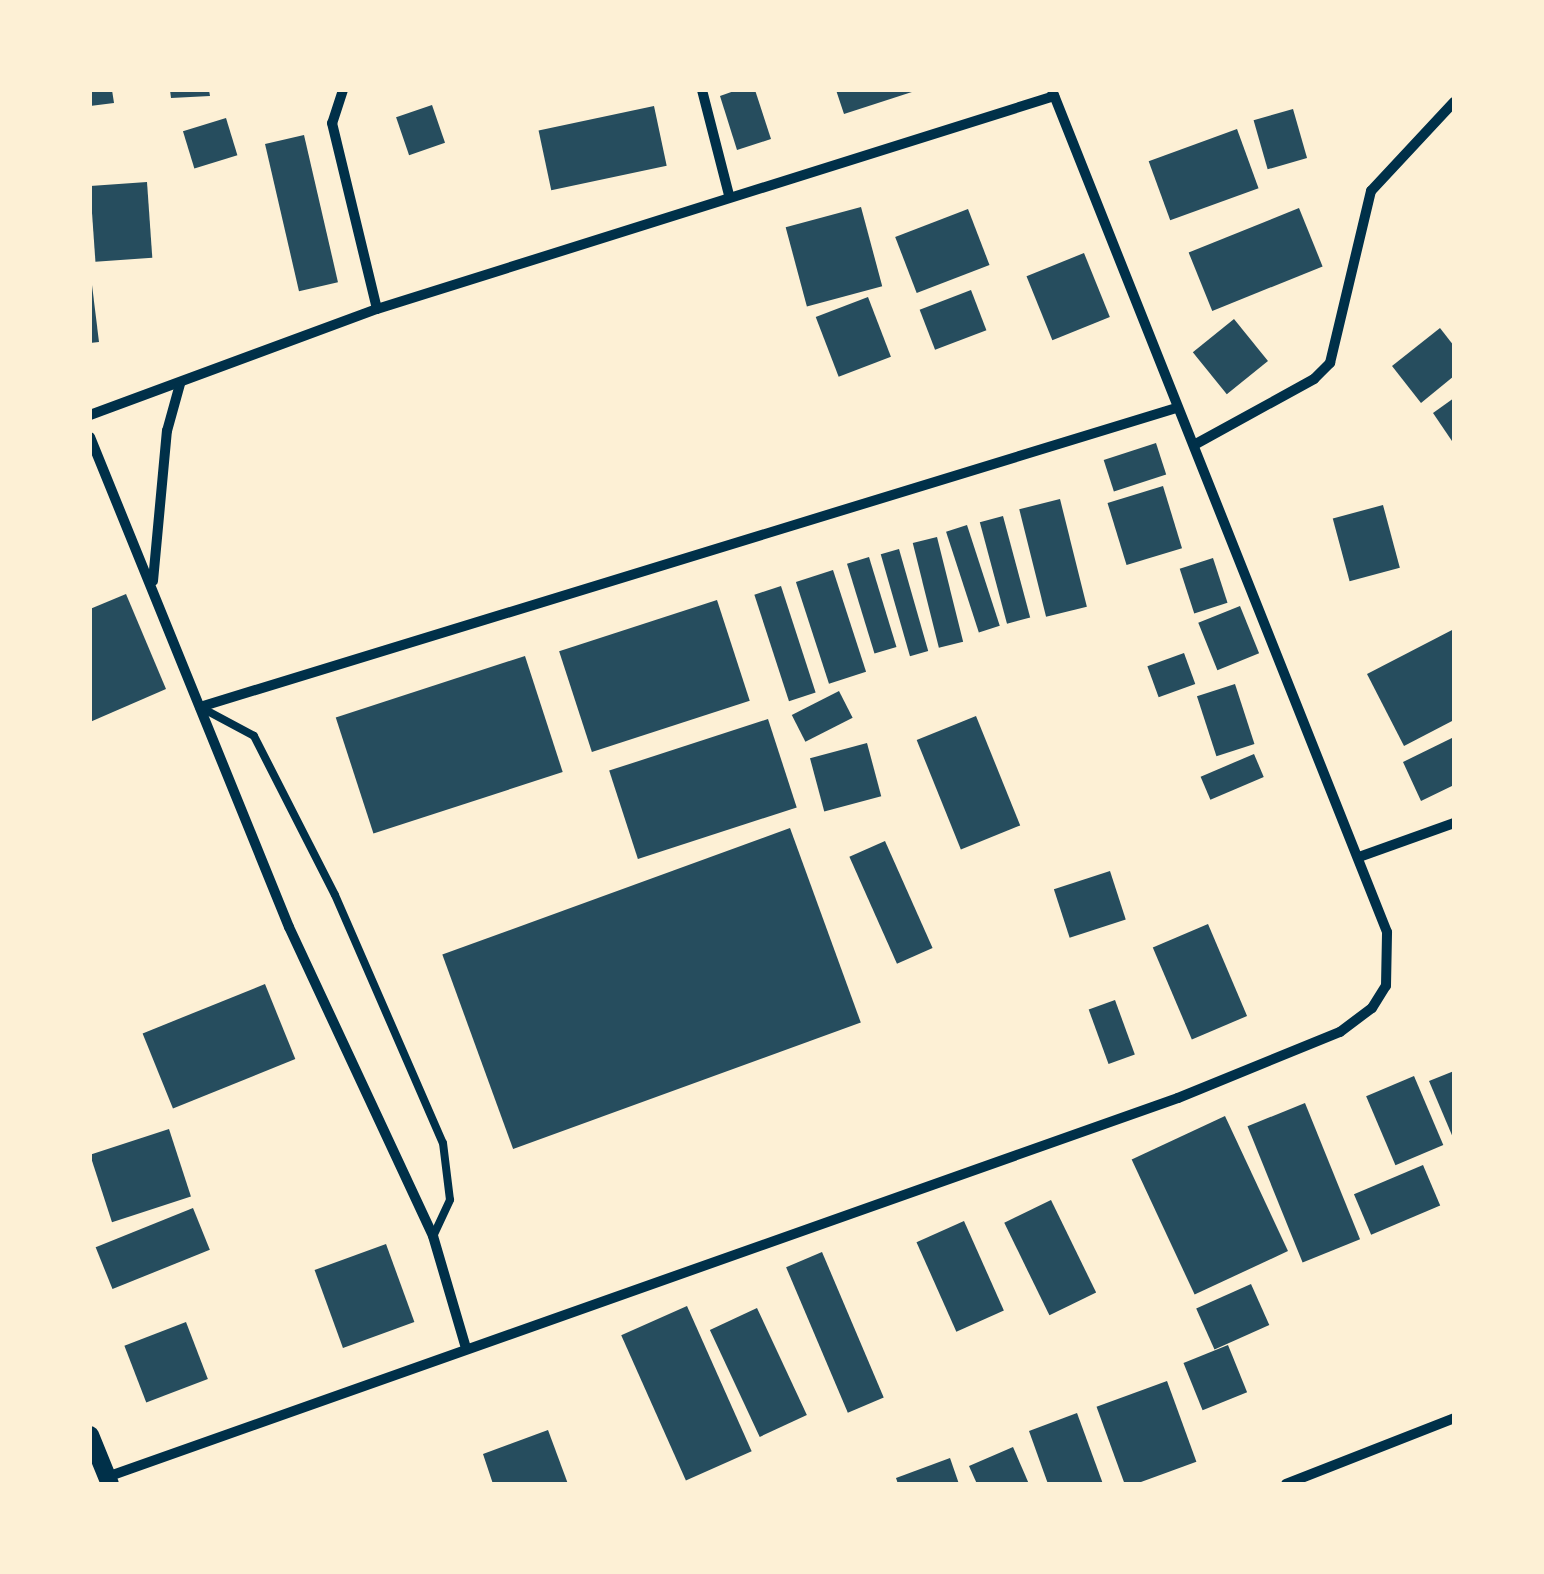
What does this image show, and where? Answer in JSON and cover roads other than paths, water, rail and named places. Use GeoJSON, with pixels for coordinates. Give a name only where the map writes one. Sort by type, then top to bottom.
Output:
{"type":"FeatureCollection","features":[{"type":"Feature","properties":{"kind":"street"},"geometry":{"type":"LineString","coordinates":[[343,90],[332,124],[378,310]]}},
{"type":"Feature","properties":{"kind":"street"},"geometry":{"type":"LineString","coordinates":[[702,90],[729,195]]}},
{"type":"Feature","properties":{"kind":"street"},"geometry":{"type":"LineString","coordinates":[[90,415],[378,310],[1053,93],[1359,857],[1390,954],[1386,986],[1372,1008],[1340,1032],[1178,1098],[466,1348],[109,1481],[90,1436]]}},
{"type":"Feature","properties":{"kind":"street"},"geometry":{"type":"LineString","coordinates":[[1194,445],[1314,379],[1330,363],[1370,190],[1454,102]]}},
{"type":"Feature","properties":{"kind":"street"},"geometry":{"type":"LineString","coordinates":[[153,582],[167,431],[180,384]]}},
{"type":"Feature","properties":{"kind":"street"},"geometry":{"type":"LineString","coordinates":[[200,707],[1176,408]]}},
{"type":"Feature","properties":{"kind":"street"},"geometry":{"type":"LineString","coordinates":[[90,438],[153,582],[290,927],[432,1236],[466,1348]]}},
{"type":"Feature","properties":{"kind":"street"},"geometry":{"type":"LineString","coordinates":[[1359,857],[1454,824]]}},
{"type":"Feature","properties":{"kind":"street"},"geometry":{"type":"LineString","coordinates":[[1286,1484],[1454,1418]]}},
{"type":"Feature","properties":{"kind":"lane"},"geometry":{"type":"LineString","coordinates":[[200,707],[254,736],[335,894],[443,1143],[450,1200],[432,1236]]}}]}
